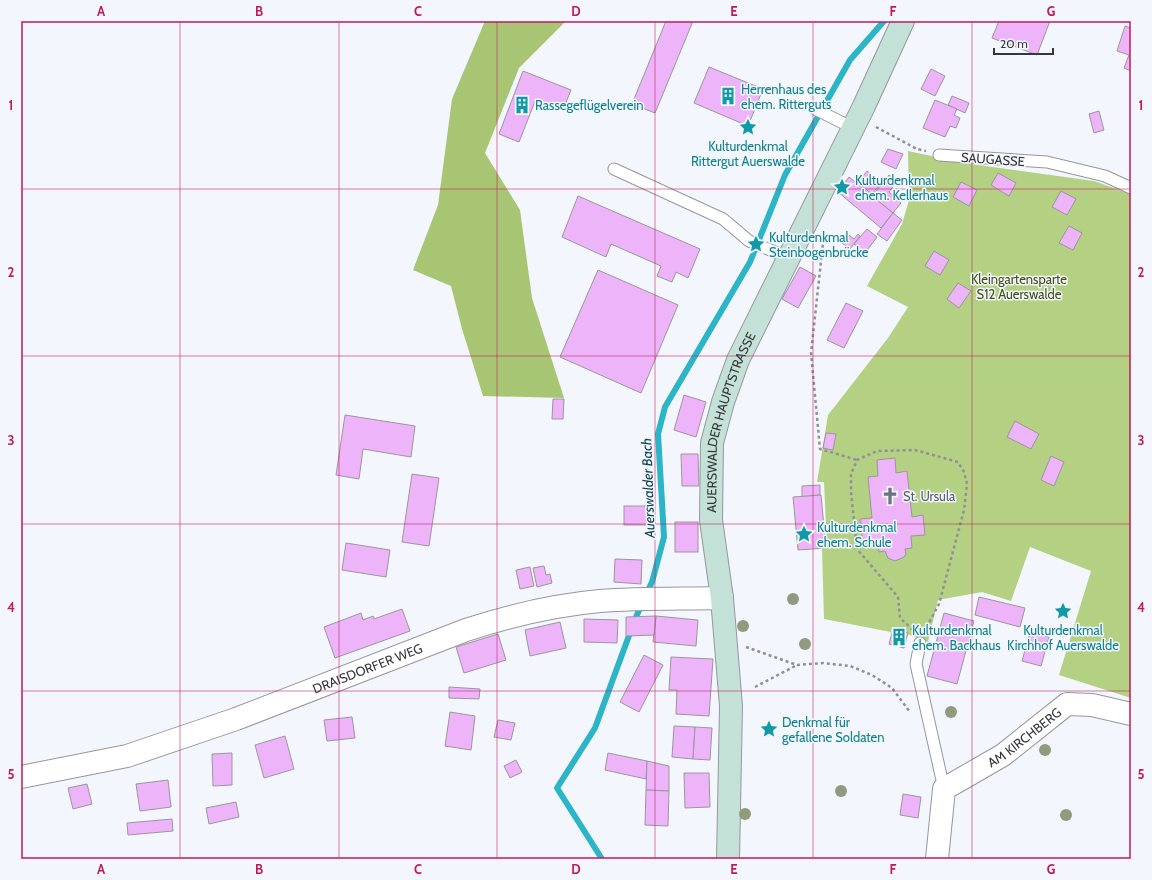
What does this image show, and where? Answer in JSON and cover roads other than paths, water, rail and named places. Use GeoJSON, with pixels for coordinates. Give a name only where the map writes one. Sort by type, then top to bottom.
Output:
{"type":"FeatureCollection","features":[{"type":"Feature","properties":{"kind":"main road","name":"AUERSWALDER HAUPTSTRASSE"},"geometry":{"type":"LineString","coordinates":[[728,859],[731,706],[722,598],[711,520],[712,443],[723,402],[738,360],[856,123],[903,21]]}},
{"type":"Feature","properties":{"kind":"street","name":"DRAISDORFER WEG"},"geometry":{"type":"LineString","coordinates":[[21,777],[127,756],[236,719],[466,630],[496,620],[526,613],[598,602],[645,599],[722,598]]}},
{"type":"Feature","properties":{"kind":"street","name":"AM KIRCHBERG"},"geometry":{"type":"LineString","coordinates":[[944,789],[1003,755],[1067,704],[1092,705],[1131,714]]}},
{"type":"Feature","properties":{"kind":"street"},"geometry":{"type":"LineString","coordinates":[[937,859],[944,789]]}},
{"type":"Feature","properties":{"kind":"lane"},"geometry":{"type":"LineString","coordinates":[[815,109],[831,117],[856,123]]}},
{"type":"Feature","properties":{"kind":"lane","name":"SAUGASSE"},"geometry":{"type":"LineString","coordinates":[[940,155],[1046,162],[1105,176],[1131,188]]}},
{"type":"Feature","properties":{"kind":"lane"},"geometry":{"type":"LineString","coordinates":[[614,169],[723,219],[749,241],[789,258]]}},
{"type":"Feature","properties":{"kind":"lane"},"geometry":{"type":"LineString","coordinates":[[921,638],[916,664],[944,789]]}},
{"type":"Feature","properties":{"kind":"waterway","name":"Auerswalder Bach"},"geometry":{"type":"LineString","coordinates":[[646,595],[652,582],[664,537],[658,434],[665,407],[750,262],[785,175],[850,60],[884,21]]}},
{"type":"Feature","properties":{"kind":"waterway","name":"Auerswalder Bach"},"geometry":{"type":"LineString","coordinates":[[602,859],[557,788],[595,728],[642,603]]}},
{"type":"Feature","properties":{"kind":"place","name":"Herrenhaus des ehem. Ritterguts"},"geometry":{"type":"Point","coordinates":[728,96]}},
{"type":"Feature","properties":{"kind":"place","name":"Rassegeflügelverein"},"geometry":{"type":"Point","coordinates":[522,105]}},
{"type":"Feature","properties":{"kind":"place","name":"Kulturdenkmal Rittergut Auerswalde"},"geometry":{"type":"Point","coordinates":[748,127]}},
{"type":"Feature","properties":{"kind":"place","name":"Kulturdenkmal ehem. Kellerhaus"},"geometry":{"type":"Point","coordinates":[842,187]}},
{"type":"Feature","properties":{"kind":"place","name":"Kulturdenkmal Steinbogenbrücke"},"geometry":{"type":"Point","coordinates":[756,244]}},
{"type":"Feature","properties":{"kind":"place","name":"St. Ursula"},"geometry":{"type":"Point","coordinates":[890,496]}},
{"type":"Feature","properties":{"kind":"place","name":"Kulturdenkmal ehem. Schule"},"geometry":{"type":"Point","coordinates":[804,534]}},
{"type":"Feature","properties":{"kind":"place","name":"Kulturdenkmal Kirchhof Auerswalde"},"geometry":{"type":"Point","coordinates":[1063,611]}},
{"type":"Feature","properties":{"kind":"place","name":"Kulturdenkmal ehem. Backhaus"},"geometry":{"type":"Point","coordinates":[899,637]}},
{"type":"Feature","properties":{"kind":"place","name":"Denkmal für gefallene Soldaten"},"geometry":{"type":"Point","coordinates":[769,729]}},
{"type":"Feature","properties":{"kind":"park label","name":"Kleingartensparte S12 Auerswalde"},"geometry":{"type":"Point","coordinates":[1019,286]}}]}
